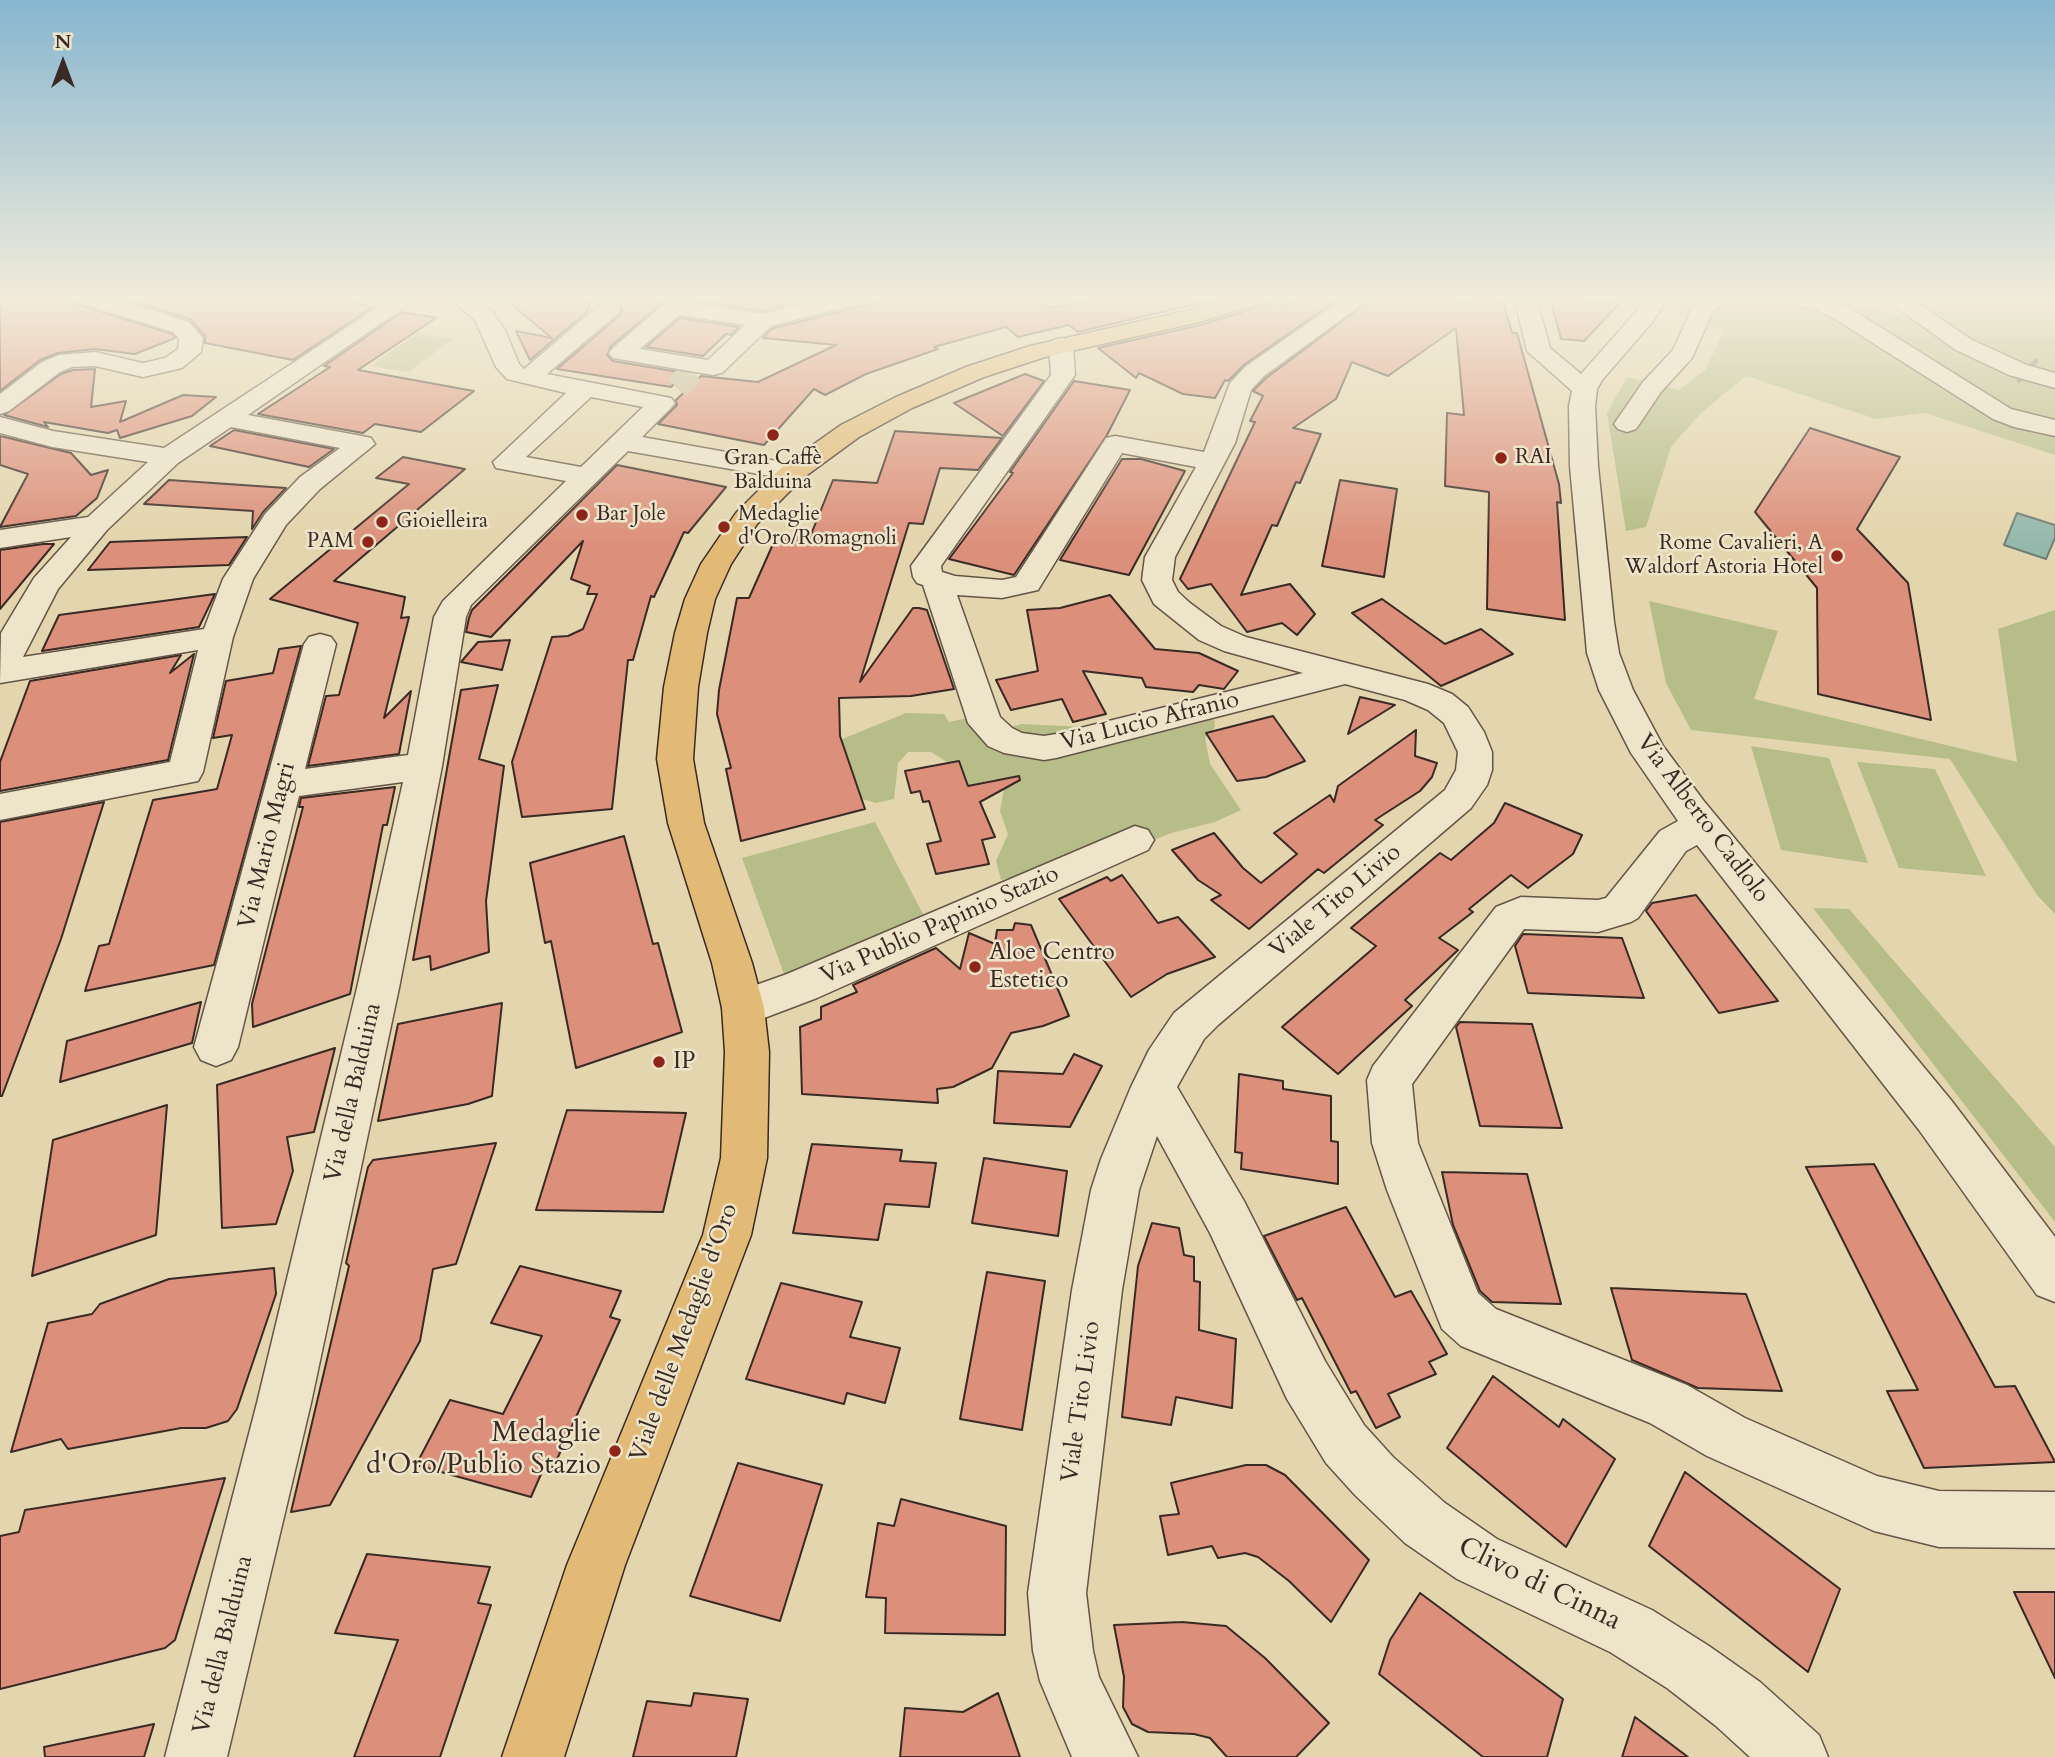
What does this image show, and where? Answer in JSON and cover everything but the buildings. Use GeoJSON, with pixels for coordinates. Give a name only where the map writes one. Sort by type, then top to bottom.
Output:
{"type":"FeatureCollection","features":[{"type":"Feature","properties":{"kind":"main road","name":"Viale delle Medaglie d'Oro"},"geometry":{"type":"LineString","coordinates":[[533,1757],[596,1565],[727,1235],[746,1139],[747,1052],[743,1007],[732,963],[686,823],[675,759],[691,633],[708,581],[735,531],[757,506],[793,472],[850,431],[903,402],[958,379]]}},
{"type":"Feature","properties":{"kind":"street"},"geometry":{"type":"LineString","coordinates":[[0,405],[35,379]]}},
{"type":"Feature","properties":{"kind":"street"},"geometry":{"type":"LineString","coordinates":[[0,671],[38,596],[97,524],[169,457],[286,379]]}},
{"type":"Feature","properties":{"kind":"street"},"geometry":{"type":"LineString","coordinates":[[528,379],[585,389],[682,382],[689,379]]}},
{"type":"Feature","properties":{"kind":"street"},"geometry":{"type":"LineString","coordinates":[[676,379],[682,382]]}},
{"type":"Feature","properties":{"kind":"street","name":"Via Lucio Afranio"},"geometry":{"type":"LineString","coordinates":[[1041,379],[926,566],[926,574],[937,582],[985,723],[1000,737],[1016,744],[1056,746],[1343,673]]}},
{"type":"Feature","properties":{"kind":"street","name":"Viale Tito Livio"},"geometry":{"type":"LineString","coordinates":[[1107,1757],[1098,1745],[1070,1681],[1060,1630],[1058,1575],[1109,1222],[1124,1159],[1153,1087],[1177,1042],[1203,1012],[1445,811],[1469,785],[1475,763],[1475,752],[1467,732],[1451,710],[1432,698],[1235,644],[1198,625],[1165,597],[1156,573],[1160,557],[1213,462],[1225,435],[1236,395],[1246,379]]}},
{"type":"Feature","properties":{"kind":"street"},"geometry":{"type":"LineString","coordinates":[[1573,379],[1585,389]]}},
{"type":"Feature","properties":{"kind":"street","name":"Via Alberto Cadlolo"},"geometry":{"type":"LineString","coordinates":[[1591,379],[1585,389],[1581,412],[1595,600],[1603,653],[1616,690],[1639,736],[1702,824],[1935,1115],[2055,1277]]}},
{"type":"Feature","properties":{"kind":"street"},"geometry":{"type":"LineString","coordinates":[[1627,424],[1659,379]]}},
{"type":"Feature","properties":{"kind":"street"},"geometry":{"type":"LineString","coordinates":[[1946,379],[2002,414],[2023,422],[2055,428]]}},
{"type":"Feature","properties":{"kind":"street","name":"Via della Balduina"},"geometry":{"type":"LineString","coordinates":[[196,1757],[284,1403],[378,988],[424,766],[445,635],[453,608],[682,382]]}},
{"type":"Feature","properties":{"kind":"street"},"geometry":{"type":"LineString","coordinates":[[585,389],[506,462],[586,476]]}},
{"type":"Feature","properties":{"kind":"street"},"geometry":{"type":"LineString","coordinates":[[0,807],[185,772],[218,637],[238,579],[275,520],[310,482],[362,444],[227,419]]}},
{"type":"Feature","properties":{"kind":"street"},"geometry":{"type":"LineString","coordinates":[[0,425],[59,440],[169,457]]}},
{"type":"Feature","properties":{"kind":"street"},"geometry":{"type":"LineString","coordinates":[[623,442],[793,472]]}},
{"type":"Feature","properties":{"kind":"street"},"geometry":{"type":"LineString","coordinates":[[937,582],[1002,589],[1027,583],[1115,444],[1213,462]]}},
{"type":"Feature","properties":{"kind":"street"},"geometry":{"type":"LineString","coordinates":[[0,539],[97,524]]}},
{"type":"Feature","properties":{"kind":"street"},"geometry":{"type":"LineString","coordinates":[[0,671],[218,637]]}},
{"type":"Feature","properties":{"kind":"street","name":"Via Mario Magri"},"geometry":{"type":"LineString","coordinates":[[216,1047],[320,644]]}},
{"type":"Feature","properties":{"kind":"street"},"geometry":{"type":"LineString","coordinates":[[284,785],[424,766]]}},
{"type":"Feature","properties":{"kind":"street"},"geometry":{"type":"LineString","coordinates":[[1702,824],[1673,841],[1629,900],[1617,911],[1598,916],[1536,912],[1521,913],[1510,918],[1389,1080],[1395,1143],[1460,1311],[1479,1328],[1668,1404],[1726,1437],[1874,1503],[1939,1519],[2055,1520]]}},
{"type":"Feature","properties":{"kind":"street","name":"Via Publio Papinio Stazio"},"geometry":{"type":"LineString","coordinates":[[743,1007],[802,986],[1135,840]]}},
{"type":"Feature","properties":{"kind":"street","name":"Clivo di Cinna"},"geometry":{"type":"LineString","coordinates":[[1153,1087],[1227,1217],[1306,1380],[1345,1444],[1374,1476],[1425,1523],[1477,1559],[1631,1631],[1688,1667],[1738,1704],[1797,1757]]}},
{"type":"Feature","properties":{"kind":"green space"},"geometry":{"type":"Polygon","coordinates":[[[1626,379],[1679,390],[1693,379],[1742,379],[1701,413],[1671,447],[1646,527],[1626,531],[1607,413],[1626,379]]]}},
{"type":"Feature","properties":{"kind":"green space"},"geometry":{"type":"Polygon","coordinates":[[[1755,379],[2055,379],[2055,455],[1925,413],[1876,419],[1755,379]]]}},
{"type":"Feature","properties":{"kind":"green space"},"geometry":{"type":"Polygon","coordinates":[[[1649,601],[1778,631],[1754,699],[2017,762],[1998,629],[2055,610],[2055,914],[2037,895],[1950,759],[1691,730],[1666,683],[1649,601]]]}},
{"type":"Feature","properties":{"kind":"green space"},"geometry":{"type":"Polygon","coordinates":[[[906,713],[944,714],[949,722],[977,716],[1001,730],[1021,724],[1084,727],[1122,719],[1132,724],[1144,737],[1214,719],[1215,727],[1205,738],[1210,764],[1241,810],[1215,822],[1171,833],[1134,848],[1001,880],[996,861],[1008,834],[1000,811],[1005,783],[995,779],[968,786],[959,761],[949,763],[931,752],[908,752],[898,763],[894,799],[876,803],[862,799],[840,740],[906,713]]]}},
{"type":"Feature","properties":{"kind":"green space"},"geometry":{"type":"Polygon","coordinates":[[[1751,746],[1829,758],[1868,863],[1781,850],[1751,746]]]}},
{"type":"Feature","properties":{"kind":"green space"},"geometry":{"type":"Polygon","coordinates":[[[1857,762],[1935,769],[1986,876],[1899,868],[1857,762]]]}},
{"type":"Feature","properties":{"kind":"green space"},"geometry":{"type":"Polygon","coordinates":[[[875,822],[924,916],[784,974],[742,858],[875,822]]]}},
{"type":"Feature","properties":{"kind":"green space"},"geometry":{"type":"Polygon","coordinates":[[[1813,908],[1849,909],[2055,1147],[2055,1222],[1813,908]]]}},
{"type":"Feature","properties":{"kind":"water"},"geometry":{"type":"Polygon","coordinates":[[[2017,513],[2055,525],[2055,538],[2046,559],[2004,545],[2017,513]]]}},
{"type":"Feature","properties":{"kind":"tunnel"},"geometry":{"type":"LineString","coordinates":[[677,388],[685,379]]}},
{"type":"Feature","properties":{"kind":"place","name":"Gran Caffè Balduina"},"geometry":{"type":"Point","coordinates":[773,435]}},
{"type":"Feature","properties":{"kind":"place","name":"RAI"},"geometry":{"type":"Point","coordinates":[1501,458]}},
{"type":"Feature","properties":{"kind":"place","name":"Bar Jole"},"geometry":{"type":"Point","coordinates":[582,515]}},
{"type":"Feature","properties":{"kind":"place","name":"Gioielleira"},"geometry":{"type":"Point","coordinates":[382,522]}},
{"type":"Feature","properties":{"kind":"place","name":"Medaglie d'Oro/Romagnoli"},"geometry":{"type":"Point","coordinates":[724,527]}},
{"type":"Feature","properties":{"kind":"place","name":"PAM"},"geometry":{"type":"Point","coordinates":[368,542]}},
{"type":"Feature","properties":{"kind":"place","name":"Rome Cavalieri, A Waldorf Astoria Hotel"},"geometry":{"type":"Point","coordinates":[1837,556]}},
{"type":"Feature","properties":{"kind":"place","name":"Aloe Centro Estetico"},"geometry":{"type":"Point","coordinates":[975,967]}},
{"type":"Feature","properties":{"kind":"place","name":"IP"},"geometry":{"type":"Point","coordinates":[659,1062]}},
{"type":"Feature","properties":{"kind":"place","name":"Medaglie d'Oro/Publio Stazio"},"geometry":{"type":"Point","coordinates":[615,1451]}}]}
